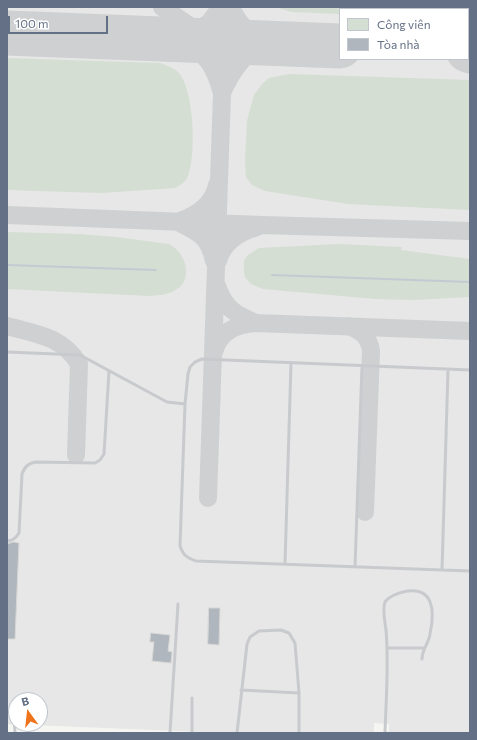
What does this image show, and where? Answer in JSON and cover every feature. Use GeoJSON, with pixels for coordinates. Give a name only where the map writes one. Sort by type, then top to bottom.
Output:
{"type":"FeatureCollection","features":[{"type":"Feature","properties":{"kind":"lane"},"geometry":{"type":"LineString","coordinates":[[7,352],[80,355],[167,402],[185,404]]}},
{"type":"Feature","properties":{"kind":"lane"},"geometry":{"type":"LineString","coordinates":[[470,370],[202,359],[195,362],[190,367],[188,374],[185,404],[180,546],[182,553],[188,558],[196,560],[470,571]]}},
{"type":"Feature","properties":{"kind":"lane"},"geometry":{"type":"LineString","coordinates":[[285,564],[291,363]]}},
{"type":"Feature","properties":{"kind":"lane"},"geometry":{"type":"LineString","coordinates":[[355,567],[362,366]]}},
{"type":"Feature","properties":{"kind":"lane"},"geometry":{"type":"LineString","coordinates":[[442,570],[448,370]]}},
{"type":"Feature","properties":{"kind":"lane"},"geometry":{"type":"LineString","coordinates":[[7,540],[11,541],[19,533],[22,474],[24,468],[29,463],[95,463],[100,460],[104,454],[109,371]]}},
{"type":"Feature","properties":{"kind":"lane"},"geometry":{"type":"LineString","coordinates":[[385,733],[387,648],[384,611],[386,602],[389,598],[399,593],[418,591],[426,594],[431,602],[432,618],[430,634],[424,648],[422,659]]}},
{"type":"Feature","properties":{"kind":"lane"},"geometry":{"type":"LineString","coordinates":[[170,733],[178,604]]}},
{"type":"Feature","properties":{"kind":"lane"},"geometry":{"type":"LineString","coordinates":[[237,733],[247,644],[250,637],[259,631],[281,630],[289,633],[295,643],[299,693],[300,733]]}},
{"type":"Feature","properties":{"kind":"lane"},"geometry":{"type":"LineString","coordinates":[[387,648],[424,648]]}},
{"type":"Feature","properties":{"kind":"lane"},"geometry":{"type":"LineString","coordinates":[[242,690],[299,693]]}},
{"type":"Feature","properties":{"kind":"lane"},"geometry":{"type":"LineString","coordinates":[[192,698],[192,733]]}},
{"type":"Feature","properties":{"kind":"lane"},"geometry":{"type":"LineString","coordinates":[[7,710],[14,716],[16,733]]}},
{"type":"Feature","properties":{"kind":"shaded area"},"geometry":{"type":"Polygon","coordinates":[[[7,7],[470,7],[470,733],[389,733],[389,724],[374,723],[374,733],[226,733],[48,726],[48,692],[8,692],[7,724],[7,7]]]}},
{"type":"Feature","properties":{"kind":"green space"},"geometry":{"type":"Polygon","coordinates":[[[275,7],[470,7],[470,19],[469,8],[339,8],[339,14],[292,12],[275,7]]]}},
{"type":"Feature","properties":{"kind":"green space"},"geometry":{"type":"Polygon","coordinates":[[[7,58],[160,63],[175,70],[179,73],[184,82],[191,108],[193,140],[192,156],[186,180],[175,188],[101,193],[7,190],[7,58]]]}},
{"type":"Feature","properties":{"kind":"green space"},"geometry":{"type":"Polygon","coordinates":[[[290,74],[470,80],[470,210],[348,204],[265,191],[252,185],[246,177],[245,160],[247,121],[254,95],[262,84],[269,78],[290,74]]]}},
{"type":"Feature","properties":{"kind":"green space"},"geometry":{"type":"Polygon","coordinates":[[[7,232],[80,234],[169,244],[175,248],[183,259],[186,272],[185,278],[182,284],[174,291],[150,296],[7,289],[7,232]]]}},
{"type":"Feature","properties":{"kind":"green space"},"geometry":{"type":"Polygon","coordinates":[[[339,244],[402,247],[401,250],[470,259],[470,297],[413,300],[375,299],[263,289],[251,284],[245,277],[244,260],[248,255],[259,248],[339,244]]]}},
{"type":"Feature","properties":{"kind":"building"},"geometry":{"type":"Polygon","coordinates":[[[14,542],[19,543],[15,639],[7,639],[7,544],[14,542]]]}},
{"type":"Feature","properties":{"kind":"building"},"geometry":{"type":"Polygon","coordinates":[[[209,608],[220,608],[219,645],[208,644],[209,608]]]}},
{"type":"Feature","properties":{"kind":"building"},"geometry":{"type":"Polygon","coordinates":[[[151,633],[170,635],[168,651],[172,652],[171,663],[152,661],[154,642],[150,642],[151,633]]]}},
{"type":"Feature","properties":{"kind":"waterway"},"geometry":{"type":"LineString","coordinates":[[7,265],[156,270]]}},
{"type":"Feature","properties":{"kind":"waterway"},"geometry":{"type":"LineString","coordinates":[[272,275],[470,282]]}},
{"type":"Feature","properties":{"kind":"taxiway"},"geometry":{"type":"LineString","coordinates":[[162,7],[197,31],[203,40]]}},
{"type":"Feature","properties":{"kind":"taxiway"},"geometry":{"type":"LineString","coordinates":[[221,7],[209,23],[181,40],[198,51],[208,61],[216,74],[222,93],[237,66],[247,55],[260,47],[276,43]]}},
{"type":"Feature","properties":{"kind":"taxiway"},"geometry":{"type":"LineString","coordinates":[[208,498],[225,7]]}},
{"type":"Feature","properties":{"kind":"taxiway"},"geometry":{"type":"LineString","coordinates":[[231,7],[244,27],[254,35],[276,43]]}},
{"type":"Feature","properties":{"kind":"taxiway"},"geometry":{"type":"LineString","coordinates":[[180,221],[192,216],[208,204],[217,185]]}},
{"type":"Feature","properties":{"kind":"taxiway"},"geometry":{"type":"LineString","coordinates":[[7,215],[470,231]]}},
{"type":"Feature","properties":{"kind":"taxiway"},"geometry":{"type":"LineString","coordinates":[[180,223],[203,237],[209,246],[214,261]]}},
{"type":"Feature","properties":{"kind":"taxiway"},"geometry":{"type":"LineString","coordinates":[[218,261],[220,254],[228,243],[238,235],[257,227]]}},
{"type":"Feature","properties":{"kind":"taxiway"},"geometry":{"type":"LineString","coordinates":[[217,286],[223,300],[231,309],[242,317],[256,323]]}},
{"type":"Feature","properties":{"kind":"taxiway"},"geometry":{"type":"LineString","coordinates":[[214,352],[216,345],[224,334],[236,327],[256,323],[470,331]]}},
{"type":"Feature","properties":{"kind":"taxiway"},"geometry":{"type":"LineString","coordinates":[[7,326],[38,334],[56,342],[65,347],[79,364],[76,455]]}},
{"type":"Feature","properties":{"kind":"taxiway"},"geometry":{"type":"LineString","coordinates":[[349,326],[358,330],[367,338],[371,351],[365,512]]}},
{"type":"Feature","properties":{"kind":"runway"},"geometry":{"type":"LineString","coordinates":[[7,33],[339,46]]}}]}
